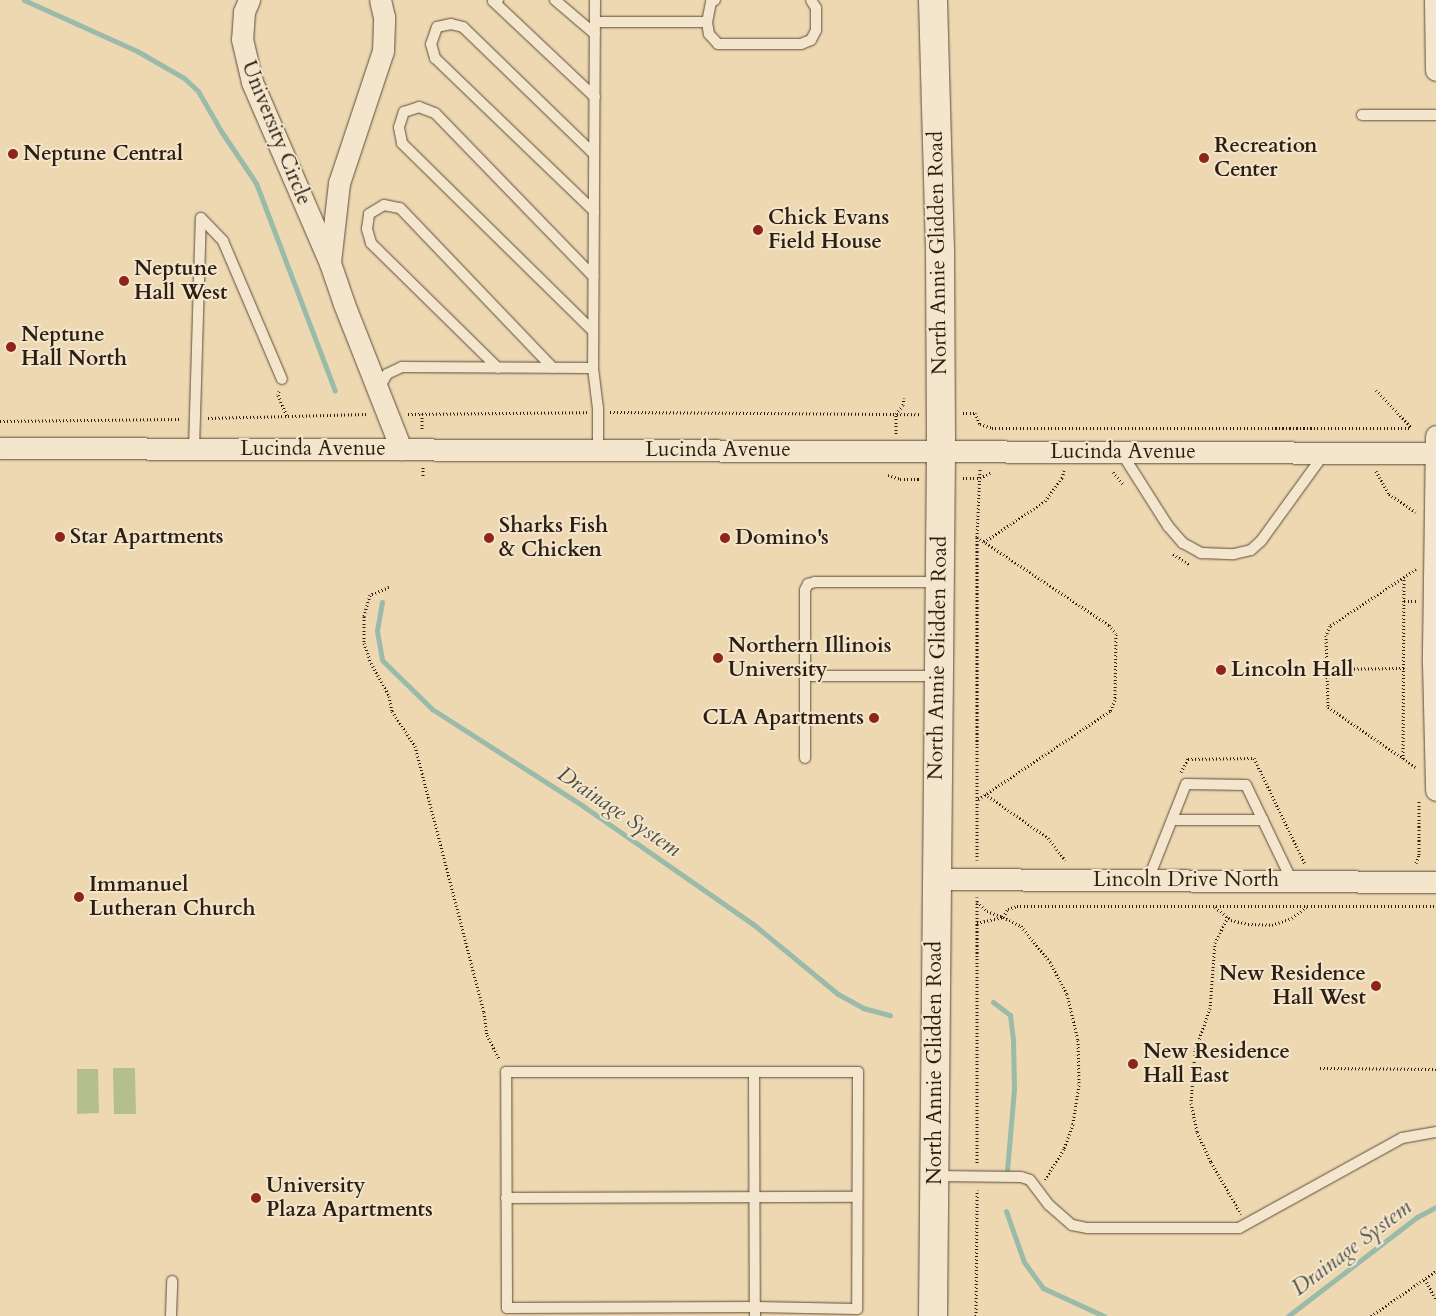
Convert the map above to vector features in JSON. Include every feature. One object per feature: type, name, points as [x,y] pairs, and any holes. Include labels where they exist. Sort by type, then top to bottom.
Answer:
[{"type":"main road","name":"North Annie Glidden Road","points":[[933,0],[940,251],[941,452],[933,1316]]},
{"type":"street","name":"University Circle","points":[[250,0],[244,12],[242,30],[246,64],[272,131],[330,262],[344,304],[400,449]]},
{"type":"street","name":"University Circle","points":[[330,262],[339,183],[384,45],[384,17],[380,0]]},
{"type":"street","points":[[1435,0],[1436,70]]},
{"type":"street","name":"Lucinda Avenue","points":[[0,448],[1120,451],[1324,454],[1435,447]]},
{"type":"street","points":[[1428,794],[1435,663],[1435,447]]},
{"type":"street","name":"Lincoln Drive North","points":[[936,879],[1148,880],[1299,874],[1436,882]]},
{"type":"lane","points":[[498,0],[493,1],[594,97]]},
{"type":"lane","points":[[555,0],[595,34]]},
{"type":"lane","points":[[595,0],[593,368],[598,412],[598,450]]},
{"type":"lane","points":[[714,0],[711,2],[707,22],[709,34],[718,44],[800,44],[811,40],[816,30],[816,8],[811,0]]},
{"type":"lane","points":[[595,22],[707,22]]},
{"type":"lane","points":[[594,154],[462,26],[451,24],[437,27],[430,44],[435,58],[594,211]]},
{"type":"lane","points":[[593,331],[402,143],[399,127],[404,112],[419,107],[435,113],[594,277]]},
{"type":"lane","points":[[1362,115],[1436,115]]},
{"type":"lane","points":[[498,368],[371,243],[367,229],[369,214],[384,205],[400,208],[553,368]]},
{"type":"lane","points":[[194,449],[201,218],[223,241],[282,379]]},
{"type":"lane","points":[[378,389],[387,374],[402,367],[593,368]]},
{"type":"lane","points":[[1120,451],[1168,526],[1182,544],[1201,552],[1234,554],[1251,550],[1261,540],[1324,454]]},
{"type":"lane","points":[[805,758],[805,590],[808,584],[815,582],[939,582]]},
{"type":"lane","points":[[805,676],[938,676]]},
{"type":"lane","points":[[1148,880],[1186,784],[1246,785],[1263,820],[1299,874]]},
{"type":"lane","points":[[1172,820],[1263,820]]},
{"type":"lane","points":[[506,1072],[754,1072],[858,1072],[857,1309],[755,1311],[507,1308],[506,1072]]},
{"type":"lane","points":[[754,1072],[755,1311]]},
{"type":"lane","points":[[934,1176],[1020,1177],[1030,1180],[1039,1189],[1049,1205],[1072,1225],[1239,1228],[1248,1225],[1402,1138],[1436,1132]]},
{"type":"lane","points":[[506,1198],[858,1197]]},
{"type":"lane","points":[[171,1316],[172,1281]]},
{"type":"path","points":[[282,379],[278,395],[287,416]]},
{"type":"path","points":[[975,413],[980,424],[992,428],[1411,428],[1376,390]]},
{"type":"path","points":[[422,414],[598,412],[896,414],[903,405],[904,398]]},
{"type":"path","points":[[0,421],[363,414]]},
{"type":"path","points":[[1367,468],[1384,468]]},
{"type":"path","points":[[1376,468],[1378,478],[1394,499],[1419,514],[1419,506]]},
{"type":"path","points":[[1058,470],[1072,470]]},
{"type":"path","points":[[984,542],[1045,501],[1062,478],[1064,470]]},
{"type":"path","points":[[1107,470],[1115,473],[1127,489]]},
{"type":"path","points":[[976,1316],[978,482],[983,475],[994,472]]},
{"type":"path","points":[[888,475],[900,479]]},
{"type":"path","points":[[977,537],[1109,625],[1116,634],[1115,700],[1110,711],[977,800]]},
{"type":"path","points":[[1167,546],[1179,559],[1191,564]]},
{"type":"path","points":[[1419,575],[1419,567],[1330,626],[1326,635],[1326,703],[1330,710],[1419,770]]},
{"type":"path","points":[[1404,577],[1404,760]]},
{"type":"path","points":[[389,587],[370,595],[364,616],[364,642],[371,663],[388,696],[392,711],[415,746],[484,1012],[487,1036],[506,1072]]},
{"type":"path","points":[[1404,601],[1419,601],[1419,592]]},
{"type":"path","points":[[1326,669],[1404,668]]},
{"type":"path","points":[[1178,778],[1188,759],[1254,758],[1299,874]]},
{"type":"path","points":[[985,794],[1048,838],[1070,868]]},
{"type":"path","points":[[1410,866],[1418,860],[1428,794]]},
{"type":"path","points":[[977,902],[987,911],[1021,926],[1050,962],[1067,994],[1078,1040],[1079,1085],[1073,1124],[1064,1149],[1039,1189]]},
{"type":"path","points":[[977,923],[1003,917],[1008,909],[1017,906],[1436,906]]},
{"type":"path","points":[[1215,906],[1231,920],[1248,924],[1272,925],[1292,918],[1306,906]]},
{"type":"path","points":[[1228,917],[1215,942],[1210,1008],[1195,1051],[1191,1103],[1197,1132],[1211,1162],[1248,1225]]},
{"type":"path","points":[[1320,1068],[1436,1069]]},
{"type":"path","points":[[1371,1316],[1436,1271]]},
{"type":"path","points":[[1425,1279],[1436,1300]]},
{"type":"green space","points":[[113,1068],[135,1068],[136,1114],[114,1114]]},
{"type":"green space","points":[[77,1069],[98,1069],[99,1113],[77,1114]]},
{"type":"waterway","points":[[24,0],[137,51],[184,78],[198,91],[221,131],[256,183],[335,391]]},
{"type":"waterway","name":"Drainage System","points":[[382,602],[377,631],[382,660],[432,709],[583,806],[753,924],[838,994],[863,1008],[890,1015]]},
{"type":"waterway","name":"Drainage System","points":[[993,1002],[1010,1015],[1013,1041],[1014,1089],[1007,1170]]},
{"type":"waterway","name":"Drainage System","points":[[1288,1316],[1417,1217],[1436,1207]]},
{"type":"waterway","name":"Drainage System","points":[[1006,1211],[1024,1262],[1043,1288],[1104,1316]]},
{"type":"place","name":"Neptune Central","points":[[13,154]]},
{"type":"place","name":"Recreation Center","points":[[1204,158]]},
{"type":"place","name":"Chick Evans Field House","points":[[758,230]]},
{"type":"place","name":"Neptune Hall West","points":[[124,281]]},
{"type":"place","name":"Neptune Hall North","points":[[11,347]]},
{"type":"place","name":"Star Apartments","points":[[60,537]]},
{"type":"place","name":"Sharks Fish & Chicken","points":[[489,538]]},
{"type":"place","name":"Domino's","points":[[725,538]]},
{"type":"place","name":"Northern Illinois University","points":[[718,658]]},
{"type":"place","name":"Lincoln Hall","points":[[1221,670]]},
{"type":"place","name":"CLA Apartments","points":[[874,718]]},
{"type":"place","name":"Immanuel Lutheran Church","points":[[79,897]]},
{"type":"place","name":"New Residence Hall West","points":[[1376,986]]},
{"type":"place","name":"New Residence Hall East","points":[[1133,1064]]},
{"type":"place","name":"University Plaza Apartments","points":[[256,1198]]}]
